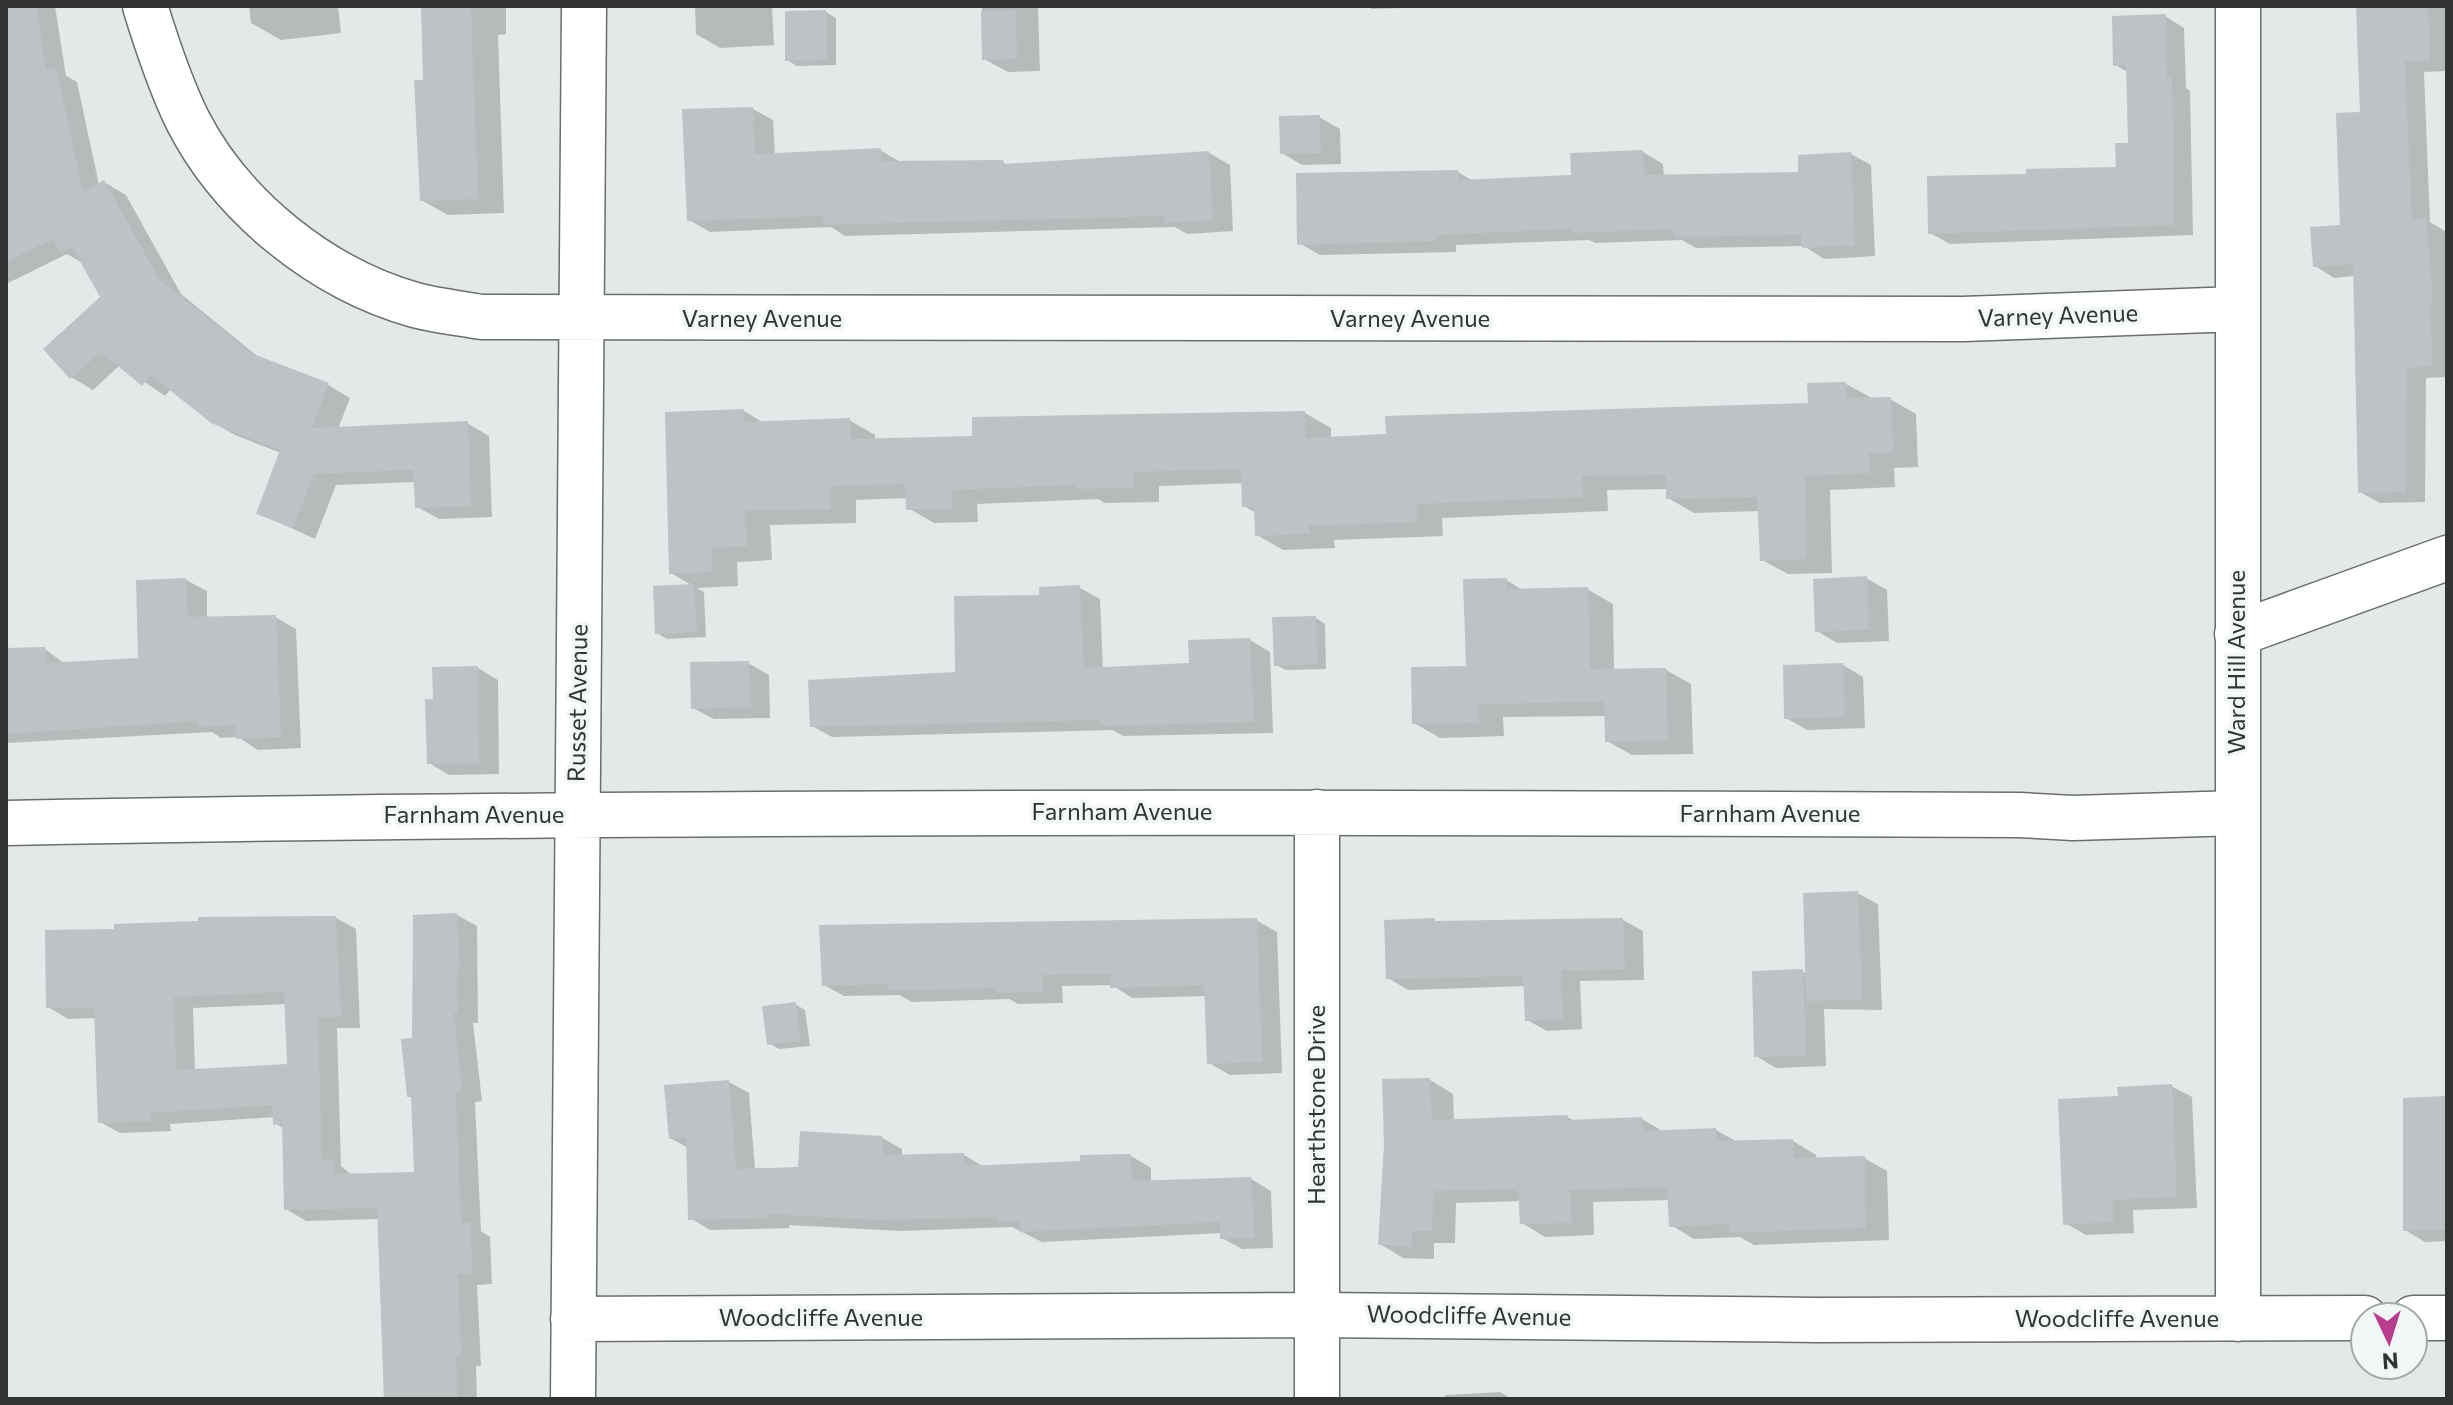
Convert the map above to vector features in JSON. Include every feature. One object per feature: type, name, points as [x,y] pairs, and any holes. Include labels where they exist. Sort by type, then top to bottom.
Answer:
[{"type":"street","name":"Varney Avenue","points":[[145,6],[188,120],[215,164],[266,221],[311,256],[361,284],[415,305],[481,317],[1963,319],[2237,309]]},
{"type":"street","name":"Russet Avenue","points":[[573,1399],[584,6]]},
{"type":"street","name":"Ward Hill Avenue","points":[[2238,6],[2238,1319]]},
{"type":"street","points":[[2237,634],[2447,558]]},
{"type":"street","name":"Farnham Avenue","points":[[6,823],[577,814],[1317,812],[2020,815],[2073,818],[2238,813]]},
{"type":"street","name":"Hearthstone Drive","points":[[1317,812],[1317,1399]]},
{"type":"street","name":"Woodcliffe Avenue","points":[[573,1319],[1317,1315],[2349,1318]]},
{"type":"building","points":[[6,6],[36,6],[46,69],[56,67],[83,192],[104,180],[159,279],[251,353],[329,383],[312,428],[468,421],[471,506],[415,508],[413,470],[314,474],[293,528],[256,514],[280,450],[211,423],[151,375],[142,386],[101,352],[70,379],[43,349],[100,297],[72,247],[60,253],[53,239],[6,262]]},
{"type":"building","points":[[421,6],[471,6],[478,199],[420,201],[414,80],[423,80]]},
{"type":"building","points":[[2356,6],[2428,6],[2430,61],[2405,62],[2412,219],[2426,218],[2433,302],[2430,302],[2433,366],[2407,368],[2406,492],[2358,493],[2353,264],[2313,267],[2310,227],[2340,225],[2336,113],[2360,112]]},
{"type":"building","points":[[826,10],[827,60],[785,61],[785,11]]},
{"type":"building","points":[[1016,10],[1017,59],[982,60],[981,11]]},
{"type":"building","points":[[2166,14],[2167,78],[2172,78],[2174,225],[1928,234],[1927,176],[2026,174],[2026,169],[2116,167],[2115,143],[2128,143],[2126,65],[2113,66],[2112,16]]},
{"type":"building","points":[[753,107],[755,154],[881,148],[881,161],[1003,160],[1004,164],[1209,151],[1213,220],[1165,223],[1164,216],[823,225],[822,216],[687,221],[682,109]]},
{"type":"building","points":[[1320,115],[1321,153],[1280,154],[1279,116]]},
{"type":"building","points":[[1643,150],[1644,175],[1798,172],[1798,155],[1851,152],[1855,245],[1802,248],[1801,235],[1674,237],[1673,229],[1573,233],[1572,229],[1436,235],[1436,241],[1297,245],[1296,173],[1458,170],[1458,180],[1571,175],[1570,153]]},
{"type":"building","points":[[1846,382],[1847,398],[1891,397],[1893,453],[1869,454],[1870,473],[1805,476],[1807,559],[1760,561],[1757,497],[1666,499],[1666,475],[1582,476],[1583,497],[1417,504],[1418,522],[1309,526],[1309,534],[1255,536],[1254,507],[1242,507],[1241,469],[1133,472],[1134,488],[1077,489],[1077,485],[952,490],[952,509],[906,510],[905,484],[830,486],[831,509],[745,511],[747,546],[712,548],[713,572],[669,574],[665,412],[744,409],[745,422],[850,418],[851,439],[972,436],[972,417],[1305,411],[1306,438],[1386,434],[1385,416],[1808,403],[1807,383]]},
{"type":"building","points":[[1867,576],[1869,630],[1815,632],[1813,579]]},
{"type":"building","points":[[186,578],[188,617],[276,615],[281,737],[236,739],[235,725],[199,727],[198,721],[6,734],[6,648],[45,647],[46,663],[138,658],[136,580]]},
{"type":"building","points":[[1507,578],[1507,589],[1588,587],[1590,669],[1666,668],[1668,740],[1605,742],[1604,702],[1478,704],[1479,723],[1412,724],[1411,667],[1466,666],[1463,579]]},
{"type":"building","points":[[694,584],[697,632],[655,634],[653,586]]},
{"type":"building","points":[[1080,585],[1084,668],[1189,663],[1188,640],[1250,638],[1254,722],[1101,726],[1100,720],[810,727],[808,680],[955,672],[954,596],[1039,595],[1039,587]]},
{"type":"building","points":[[1316,616],[1317,664],[1274,666],[1272,617]]},
{"type":"building","points":[[749,661],[751,707],[691,709],[690,662]]},
{"type":"building","points":[[1843,663],[1845,717],[1784,719],[1783,665]]},
{"type":"building","points":[[478,666],[479,763],[427,764],[425,699],[433,699],[432,667]]},
{"type":"building","points":[[1858,891],[1862,1000],[1806,1001],[1803,893]]},
{"type":"building","points":[[457,913],[460,970],[457,970],[458,1013],[454,1013],[462,1091],[456,1092],[461,1223],[471,1223],[472,1274],[458,1274],[461,1356],[456,1356],[458,1399],[384,1399],[377,1208],[284,1210],[282,1124],[273,1125],[272,1105],[151,1113],[151,1121],[98,1123],[94,1008],[46,1008],[45,930],[114,929],[114,924],[198,921],[198,917],[336,916],[341,1017],[318,1018],[322,1160],[334,1159],[334,1174],[414,1172],[411,1097],[407,1097],[401,1039],[412,1038],[413,915]],"holes":[[[284,992],[287,1064],[176,1070],[174,997]]]},
{"type":"building","points":[[1257,918],[1262,1062],[1207,1064],[1204,985],[1110,988],[1110,974],[1042,975],[1043,992],[995,993],[995,988],[889,991],[888,984],[822,986],[819,925]]},
{"type":"building","points":[[1435,918],[1435,921],[1623,918],[1625,969],[1561,971],[1563,1019],[1525,1021],[1523,976],[1386,979],[1384,920]]},
{"type":"building","points":[[1803,969],[1806,1056],[1754,1057],[1752,971]]},
{"type":"building","points":[[796,1002],[800,1041],[767,1045],[762,1006]]},
{"type":"building","points":[[1430,1078],[1432,1120],[1568,1115],[1568,1120],[1642,1117],[1643,1131],[1716,1128],[1717,1141],[1793,1139],[1794,1158],[1865,1156],[1866,1228],[1729,1233],[1729,1224],[1669,1227],[1667,1187],[1570,1190],[1572,1223],[1520,1224],[1518,1189],[1434,1191],[1432,1231],[1412,1231],[1412,1247],[1378,1245],[1384,1145],[1382,1079]]},
{"type":"building","points":[[729,1080],[736,1169],[798,1167],[800,1131],[882,1136],[883,1155],[964,1153],[965,1166],[1080,1161],[1080,1155],[1131,1154],[1132,1181],[1251,1177],[1254,1238],[1220,1239],[1220,1222],[1020,1232],[1019,1221],[998,1221],[998,1217],[878,1220],[769,1214],[769,1218],[688,1220],[686,1137],[669,1139],[664,1085]]},
{"type":"building","points":[[2172,1084],[2177,1197],[2113,1200],[2114,1222],[2063,1225],[2058,1099],[2118,1096],[2117,1087]]},
{"type":"building","points":[[2447,1096],[2447,1230],[2403,1231],[2403,1098]]}]
